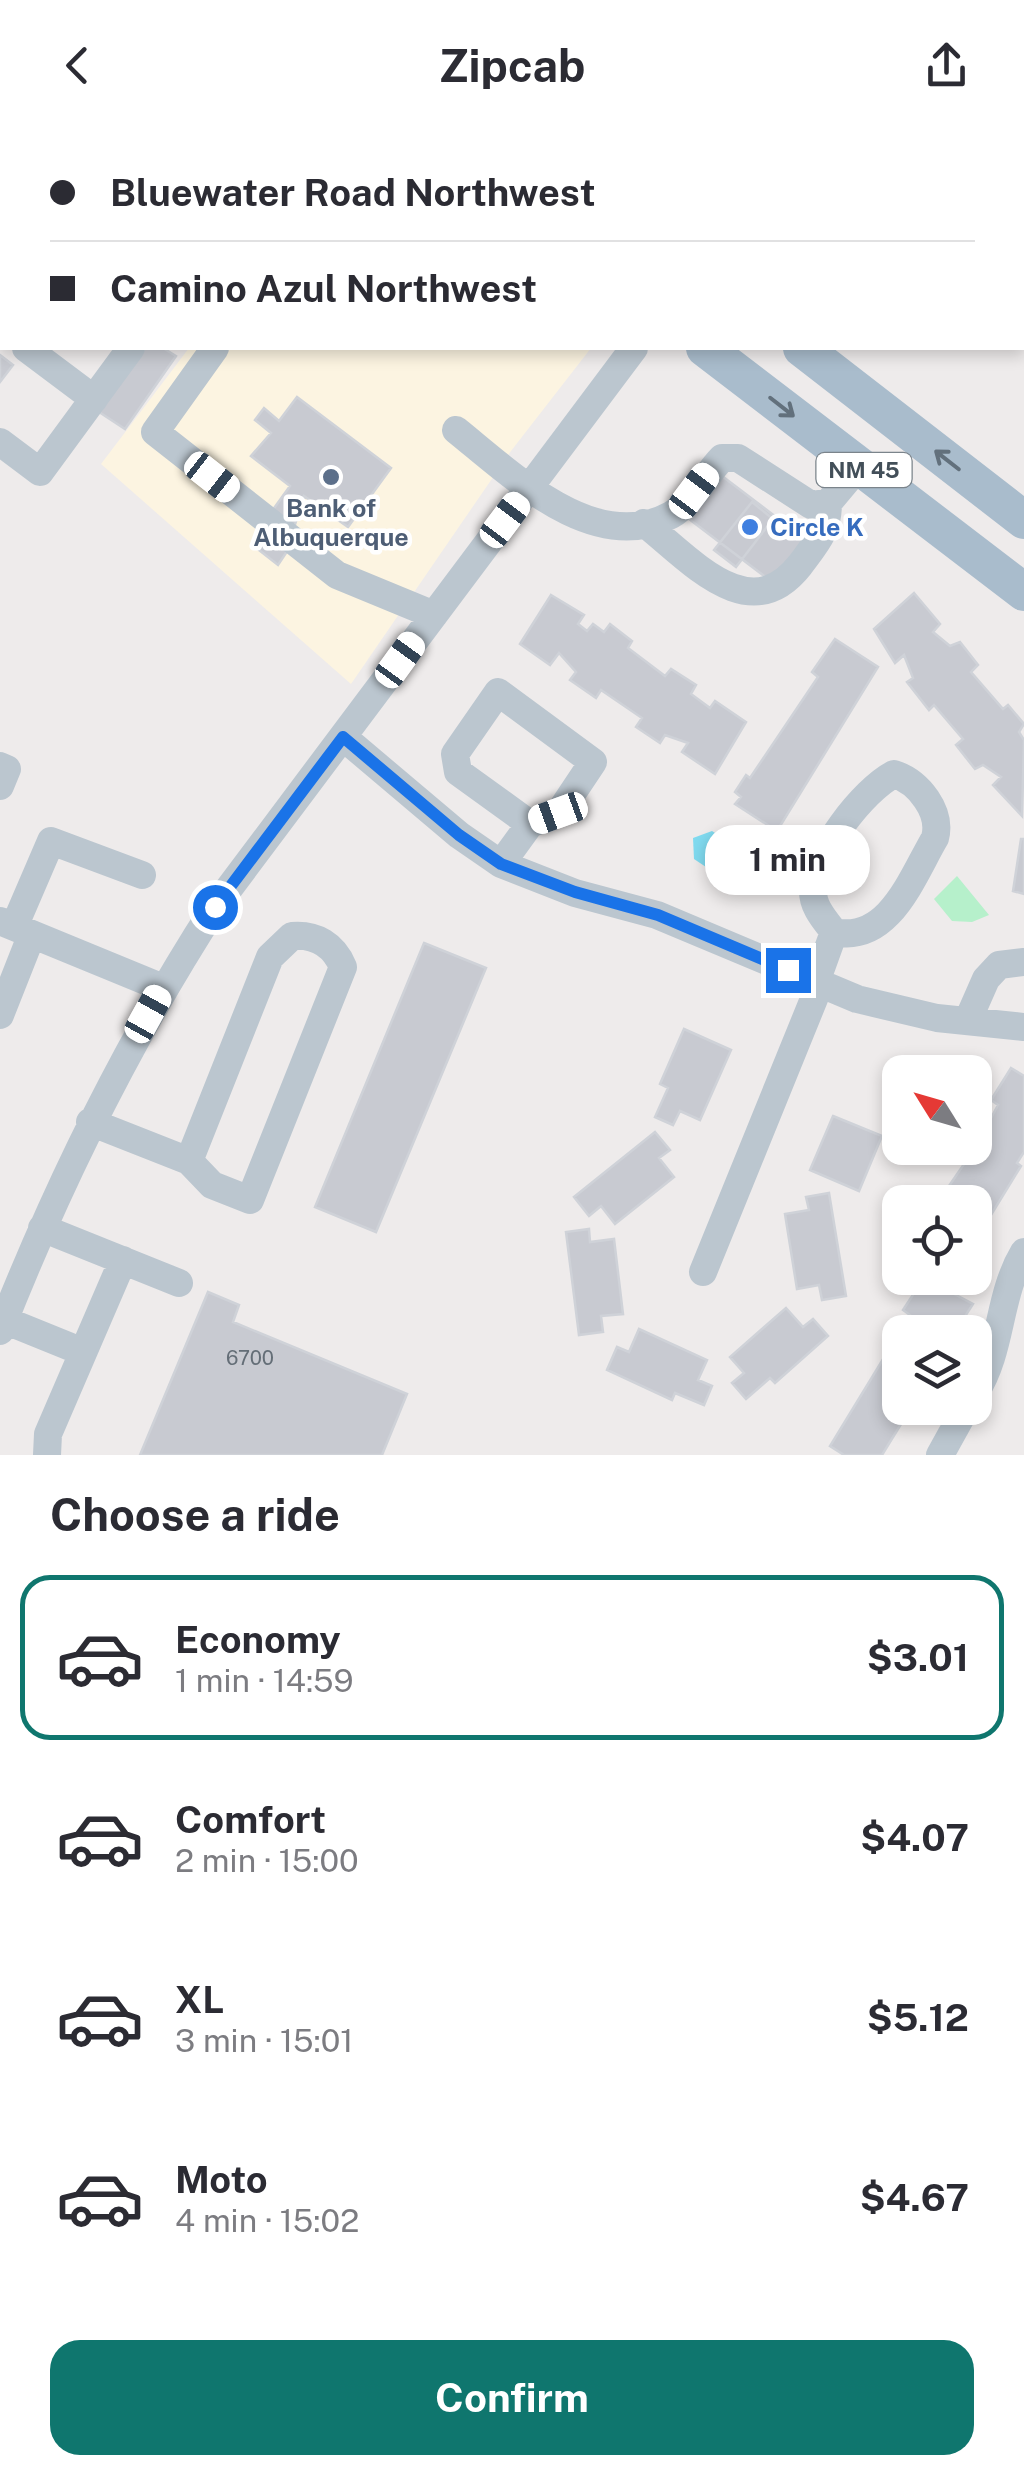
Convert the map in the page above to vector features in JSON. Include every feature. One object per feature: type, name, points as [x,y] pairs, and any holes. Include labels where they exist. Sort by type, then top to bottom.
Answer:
[{"type":"main road","name":"NM 45","points":[[708,350],[1024,592]]},
{"type":"main road","name":"NM 45","points":[[805,350],[1024,520]]},
{"type":"street","points":[[29,350],[94,399]]},
{"type":"street","points":[[0,442],[40,472],[131,350]]},
{"type":"street","points":[[214,350],[155,432],[337,575],[434,616]]},
{"type":"street","points":[[83,1352],[2,1325],[90,1122],[163,988],[215,907],[632,350]]},
{"type":"street","points":[[456,430],[529,488],[603,527],[644,524],[673,514],[722,458],[738,458],[811,505],[828,503]]},
{"type":"street","points":[[644,524],[733,589],[756,594],[788,580],[828,529],[828,503],[859,466]]},
{"type":"street","points":[[501,864],[530,824],[558,813],[593,762],[498,692],[455,754],[458,772],[530,824]]},
{"type":"street","points":[[343,737],[459,835],[501,864],[575,892],[658,915],[884,1008],[1024,1027]]},
{"type":"street","points":[[0,766],[7,769],[0,786]]},
{"type":"street","points":[[894,774],[906,778],[935,811],[935,838],[889,916],[863,933],[834,932],[815,906],[812,888],[832,842],[878,782],[894,774]]},
{"type":"street","points":[[0,1015],[15,927],[52,841],[142,875]]},
{"type":"street","points":[[15,927],[163,988]]},
{"type":"street","points":[[704,1272],[818,983],[834,932]]},
{"type":"street","points":[[90,1122],[189,1161],[212,1184],[250,1200],[343,967],[337,952],[324,942],[292,936],[270,957],[189,1161]]},
{"type":"street","points":[[968,1020],[986,979],[999,964],[1024,962]]},
{"type":"street","points":[[42,1228],[178,1282]]},
{"type":"street","points":[[992,1356],[1024,1252]]},
{"type":"street","points":[[47,1455],[48,1434],[123,1260]]},
{"type":"street","points":[[940,1455],[957,1425]]},
{"type":"shaded area","points":[[187,350],[589,350],[511,451],[351,684],[101,464]]},
{"type":"green space","points":[[957,876],[989,915],[972,922],[952,921],[934,899]]},
{"type":"water","points":[[712,831],[739,849],[741,866],[721,877],[694,859],[693,838]]},
{"type":"building","points":[[144,350],[166,350],[176,356],[125,429],[99,412]]},
{"type":"building","points":[[0,355],[13,365],[0,382]]},
{"type":"building","name":"Bank of Albuquerque","points":[[297,397],[391,468],[348,527],[304,496],[286,553],[278,565],[259,550],[272,511],[290,486],[251,456],[271,433],[255,420],[264,408],[279,421]]},
{"type":"building","points":[[722,476],[805,539],[772,582],[689,519]]},
{"type":"building","points":[[752,502],[773,519],[736,567],[714,550]]},
{"type":"building","points":[[914,593],[940,624],[933,632],[950,646],[960,642],[978,665],[971,672],[1003,709],[1008,705],[1024,724],[1019,732],[1024,740],[1022,816],[993,785],[1001,777],[983,765],[975,769],[956,745],[963,739],[934,705],[929,710],[907,682],[913,678],[904,655],[895,663],[874,629]]},
{"type":"building","points":[[551,595],[584,615],[578,624],[587,631],[593,624],[604,632],[610,624],[632,641],[628,648],[665,676],[671,669],[696,685],[691,694],[710,708],[715,701],[746,722],[715,774],[682,752],[688,743],[665,735],[660,743],[636,727],[642,718],[601,690],[596,698],[570,680],[576,672],[559,653],[550,665],[520,644]]},
{"type":"building","points":[[835,639],[878,667],[777,831],[735,804],[741,797],[735,792],[746,775],[750,778],[818,677],[812,672]]},
{"type":"building","points":[[1024,839],[1024,894],[1013,891]]},
{"type":"building","points":[[424,943],[486,968],[376,1232],[315,1207]]},
{"type":"building","points":[[684,1029],[731,1050],[700,1120],[680,1111],[673,1125],[655,1117],[668,1088],[660,1084]]},
{"type":"building","points":[[1011,1068],[1024,1076],[1024,1152],[1017,1163],[1021,1166],[992,1213],[992,1185],[950,1185],[963,1165],[992,1165],[992,1116],[998,1105],[992,1098]]},
{"type":"building","points":[[833,1116],[882,1136],[859,1191],[810,1170]]},
{"type":"building","points":[[655,1132],[670,1150],[659,1158],[674,1177],[615,1224],[601,1206],[589,1216],[574,1197]]},
{"type":"building","points":[[829,1193],[846,1296],[822,1300],[819,1285],[797,1289],[785,1214],[809,1210],[806,1197]]},
{"type":"building","points":[[589,1229],[590,1242],[614,1239],[623,1314],[601,1316],[603,1332],[579,1335],[566,1232]]},
{"type":"building","points":[[208,1292],[239,1305],[233,1322],[407,1394],[382,1455],[140,1455]]},
{"type":"building","points":[[913,1295],[956,1295],[973,1304],[966,1315],[910,1315],[903,1310]]},
{"type":"building","points":[[786,1308],[803,1327],[813,1319],[828,1336],[775,1383],[770,1378],[746,1399],[732,1383],[744,1373],[730,1357]]},
{"type":"building","points":[[639,1329],[707,1360],[698,1380],[712,1386],[704,1405],[675,1393],[672,1400],[607,1370],[617,1347],[629,1352]]},
{"type":"building","points":[[882,1361],[882,1425],[901,1425],[882,1455],[844,1455],[830,1446]]},
{"type":"place","name":"Bank of Albuquerque","points":[[331,477]]},
{"type":"place","name":"Circle K","points":[[750,527]]},
{"type":"route","points":[[215,907],[343,737],[459,835],[501,864],[575,892],[658,915],[788,970]]}]
